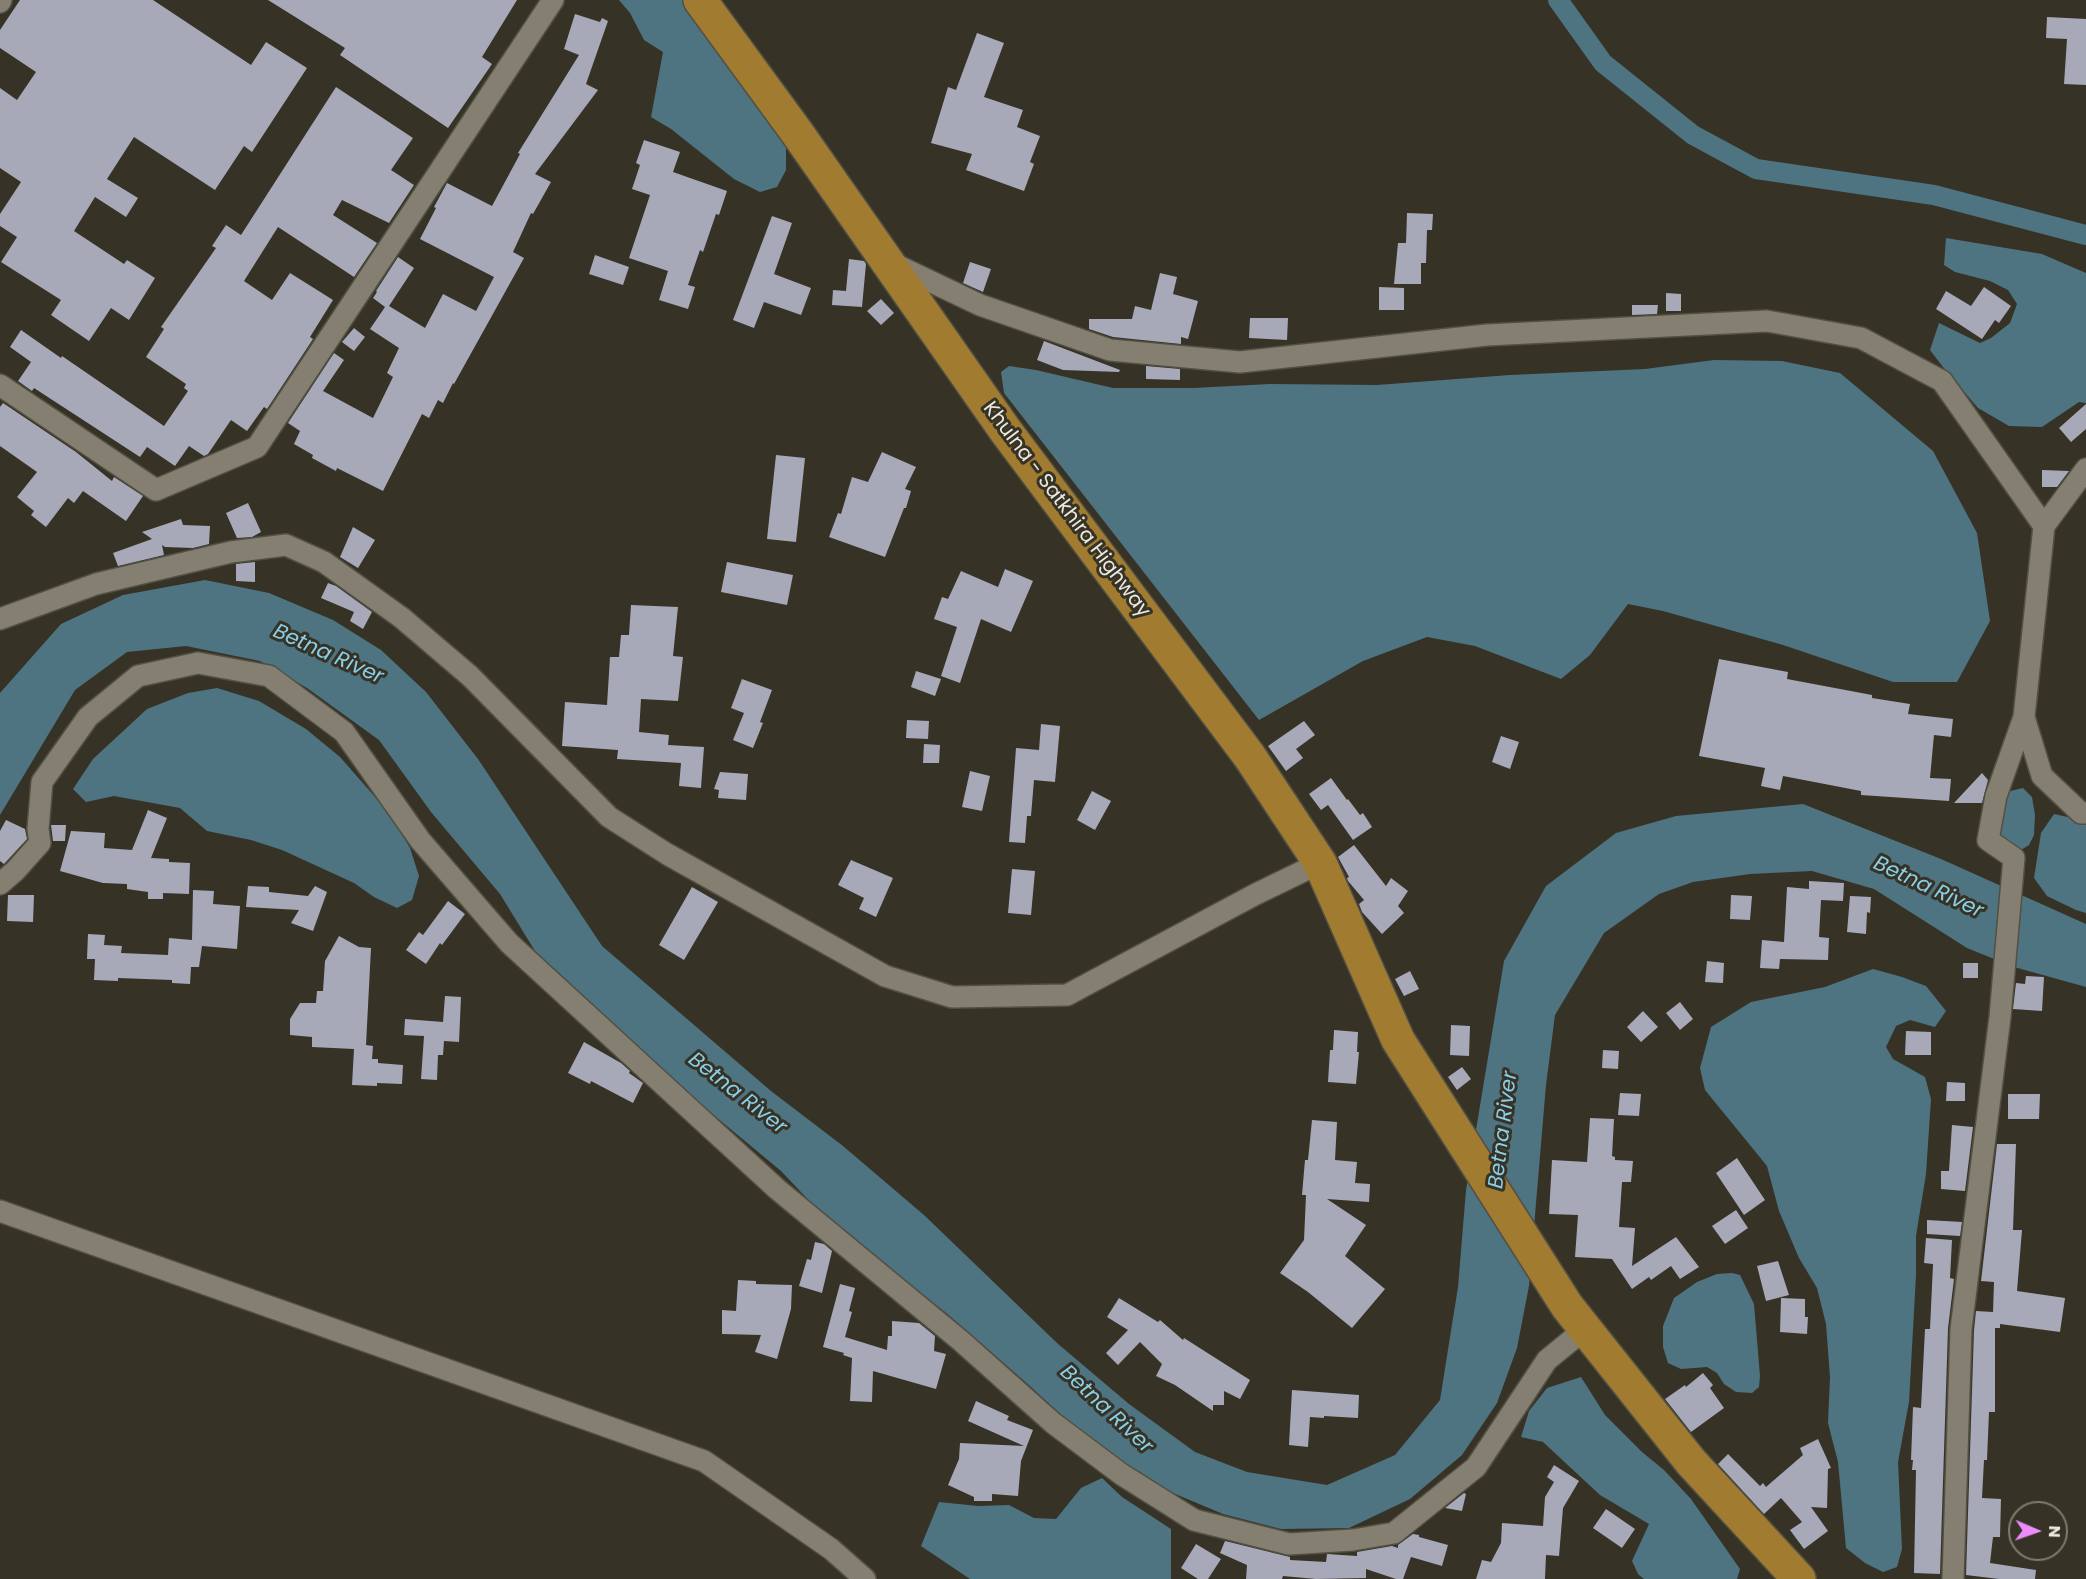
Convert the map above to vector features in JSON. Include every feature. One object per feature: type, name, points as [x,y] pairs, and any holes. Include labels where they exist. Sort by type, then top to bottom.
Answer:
[{"type":"highway","name":"Khulna - Satkhira Highway","points":[[700,0],[1005,430],[1250,757],[1320,863],[1398,1040],[1576,1318],[1691,1462],[1798,1579]]},
{"type":"street","points":[[0,385],[156,489],[257,447],[553,0]]},
{"type":"street","points":[[887,261],[980,305],[1110,350],[1240,362],[1487,335],[1767,321],[1861,338],[1942,381],[2044,526]]},
{"type":"street","points":[[1953,1579],[1961,1329],[2000,1017],[2014,858],[1988,840],[1996,796],[2024,717],[2044,526],[2086,469]]},
{"type":"street","points":[[0,620],[96,584],[231,552],[286,545],[324,562],[402,618],[470,676],[609,817],[667,855],[885,976],[952,997],[1067,995],[1256,894],[1320,863]]},
{"type":"street","points":[[0,884],[40,843],[38,829],[42,782],[88,717],[138,676],[198,663],[269,676],[344,732],[420,840],[509,943],[777,1189],[961,1341],[1053,1423],[1121,1474],[1194,1520],[1289,1544],[1353,1540],[1394,1533],[1476,1467],[1576,1318]]},
{"type":"street","points":[[2024,717],[2042,776],[2081,813],[2086,813]]},
{"type":"street","points":[[0,1210],[704,1461],[831,1549],[865,1579]]},
{"type":"water","points":[[619,0],[683,0],[786,144],[786,170],[777,187],[760,192],[734,179],[671,129],[651,117],[663,52],[644,40],[630,13]]},
{"type":"water","points":[[1946,238],[2042,254],[2086,273],[2086,403],[2079,402],[2042,427],[2009,426],[1978,408],[1943,367],[1930,350],[1939,323],[1980,343],[1991,338],[2010,323],[2017,304],[2008,290],[1990,281],[1955,272],[1944,265]]},
{"type":"water","points":[[1714,360],[1782,361],[1840,373],[1933,451],[1977,533],[1990,621],[1957,682],[1893,682],[1783,645],[1663,611],[1628,604],[1590,655],[1561,679],[1475,646],[1427,637],[1363,661],[1259,720],[1004,393],[1001,372],[1009,366],[1113,388],[1193,388],[1270,384],[1377,385],[1510,375],[1645,369]]},
{"type":"water","name":"Betna River","points":[[205,580],[269,593],[333,620],[381,650],[426,692],[478,759],[602,946],[771,1091],[843,1146],[924,1215],[1057,1343],[1129,1404],[1195,1452],[1247,1472],[1327,1485],[1395,1455],[1440,1400],[1458,1287],[1466,1190],[1504,961],[1546,886],[1616,833],[1676,816],[1803,804],[1941,859],[2086,924],[2086,987],[2014,967],[1967,948],[1874,889],[1812,871],[1750,874],[1693,882],[1659,894],[1604,933],[1555,1015],[1546,1085],[1529,1286],[1517,1348],[1497,1403],[1462,1455],[1410,1499],[1349,1528],[1281,1529],[1223,1514],[1142,1480],[1091,1443],[945,1312],[871,1256],[818,1210],[781,1171],[704,1107],[535,951],[500,894],[431,812],[379,740],[307,688],[260,661],[186,646],[127,652],[75,690],[0,815],[0,693],[61,624],[123,595]]},
{"type":"water","points":[[217,688],[259,701],[306,729],[340,757],[390,814],[410,848],[419,876],[412,900],[397,908],[374,897],[354,883],[282,850],[251,840],[207,831],[180,808],[114,796],[86,802],[73,789],[93,759],[147,709],[188,693]]},
{"type":"water","points":[[2023,788],[2032,797],[2035,815],[2034,835],[2029,845],[2021,850],[2008,848],[2001,842],[1995,822],[2006,792]]},
{"type":"water","points":[[2054,814],[2086,821],[2086,913],[2047,896],[2034,878],[2041,833]]},
{"type":"water","points":[[1873,969],[1926,986],[1946,1011],[1935,1027],[1910,1020],[1896,1026],[1886,1047],[1893,1059],[1925,1077],[1931,1099],[1926,1174],[1916,1236],[1909,1402],[1898,1462],[1902,1549],[1897,1567],[1883,1572],[1865,1563],[1846,1548],[1838,1462],[1828,1423],[1830,1377],[1826,1324],[1817,1288],[1799,1258],[1779,1211],[1767,1166],[1705,1090],[1700,1068],[1711,1027],[1751,1002],[1825,987]]},
{"type":"water","points":[[1717,1274],[1740,1275],[1754,1304],[1760,1376],[1759,1387],[1752,1393],[1736,1392],[1724,1384],[1717,1373],[1707,1367],[1681,1369],[1668,1363],[1663,1347],[1663,1326],[1674,1298],[1697,1282]]},
{"type":"water","points":[[1581,1377],[1605,1415],[1642,1452],[1664,1470],[1691,1499],[1740,1569],[1737,1579],[1644,1579],[1638,1574],[1632,1561],[1649,1524],[1600,1495],[1543,1442],[1521,1437],[1529,1411],[1547,1388]]},
{"type":"water","points":[[1102,1478],[1122,1497],[1171,1529],[1171,1579],[970,1579],[921,1546],[939,1502],[978,1506],[1009,1505],[1034,1518],[1056,1519],[1081,1488]]},
{"type":"building","points":[[20,0],[153,0],[251,65],[266,42],[307,68],[252,152],[244,146],[215,190],[134,137],[107,179],[138,198],[126,217],[95,197],[74,231],[124,264],[127,260],[155,278],[129,320],[111,308],[89,341],[51,315],[61,300],[1,262],[17,237],[0,226],[0,214],[21,182],[0,168],[0,88],[17,100],[36,72],[0,48],[0,30]]},
{"type":"building","points":[[268,0],[517,0],[482,57],[492,64],[448,128],[340,55],[345,48]]},
{"type":"building","points":[[575,14],[600,22],[602,18],[608,21],[586,84],[598,90],[535,174],[551,182],[533,214],[531,213],[513,252],[524,258],[443,403],[438,400],[429,418],[422,414],[383,491],[312,458],[313,455],[294,444],[300,431],[288,423],[334,353],[344,360],[323,391],[373,418],[393,377],[387,373],[399,348],[370,329],[385,307],[373,298],[398,257],[414,268],[389,306],[425,328],[443,294],[476,311],[494,277],[420,239],[447,183],[492,206],[520,154],[518,153],[579,55],[564,49]]},
{"type":"building","points":[[2047,17],[2086,19],[2086,85],[2064,84],[2067,39],[2046,38]]},
{"type":"building","points":[[977,33],[1004,43],[984,97],[1023,110],[1017,127],[1040,136],[1030,162],[1034,164],[1024,191],[966,170],[972,154],[931,143],[948,87],[956,90]]},
{"type":"building","points":[[336,87],[413,138],[391,170],[414,185],[389,223],[342,200],[333,215],[377,243],[354,277],[278,227],[244,281],[272,300],[290,273],[333,300],[310,337],[313,339],[267,409],[264,407],[247,431],[231,420],[208,454],[204,456],[189,446],[175,466],[147,447],[140,457],[34,388],[32,391],[18,381],[31,362],[10,347],[21,330],[164,426],[188,391],[184,388],[186,384],[146,357],[164,329],[161,327],[216,248],[212,246],[226,225],[241,235]]},
{"type":"building","points":[[644,140],[680,152],[673,172],[727,191],[719,215],[716,214],[703,252],[700,250],[688,285],[695,287],[688,309],[659,300],[668,271],[629,258],[650,195],[632,189],[640,165],[636,163]]},
{"type":"building","points":[[1407,213],[1433,214],[1432,230],[1427,230],[1426,263],[1421,263],[1421,284],[1394,284],[1398,243],[1406,243]]},
{"type":"building","points":[[772,216],[792,223],[774,274],[811,288],[801,315],[764,302],[754,328],[733,320]]},
{"type":"building","points":[[595,255],[629,267],[623,285],[589,274]]},
{"type":"building","points":[[849,259],[864,261],[866,264],[862,307],[832,305],[833,290],[846,291]]},
{"type":"building","points":[[970,262],[991,269],[983,292],[963,283]]},
{"type":"building","points":[[1160,273],[1177,277],[1173,294],[1198,301],[1188,339],[1181,337],[1181,344],[1113,337],[1089,329],[1089,319],[1132,319],[1135,306],[1151,310]]},
{"type":"building","points":[[1379,287],[1404,288],[1404,310],[1379,310]]},
{"type":"building","points":[[1984,287],[2011,306],[1999,323],[1995,320],[1982,339],[1936,309],[1946,291],[1971,306]]},
{"type":"building","points":[[1666,293],[1681,294],[1681,311],[1666,311]]},
{"type":"building","points":[[881,299],[894,313],[881,325],[867,311]]},
{"type":"building","points":[[1632,305],[1658,305],[1657,314],[1632,315]]},
{"type":"building","points":[[1250,318],[1288,318],[1287,340],[1249,338]]},
{"type":"building","points":[[354,328],[365,337],[354,351],[342,342]]},
{"type":"building","points":[[1044,341],[1120,370],[1119,372],[1063,370],[1037,360]]},
{"type":"building","points":[[1146,366],[1180,369],[1180,380],[1146,379]]},
{"type":"building","points":[[3,403],[76,452],[112,481],[114,477],[143,496],[126,521],[83,491],[74,503],[68,498],[46,527],[31,515],[34,511],[17,497],[37,472],[0,446],[0,407]]},
{"type":"building","points":[[2086,404],[2086,429],[2071,442],[2059,428]]},
{"type":"building","points":[[882,452],[916,467],[905,489],[911,491],[906,508],[904,508],[885,557],[829,537],[838,513],[841,514],[852,477],[868,482]]},
{"type":"building","points":[[776,455],[805,458],[796,542],[767,539]]},
{"type":"building","points":[[2042,470],[2069,471],[2057,487],[2042,487]]},
{"type":"building","points":[[248,503],[261,532],[252,537],[237,538],[226,513]]},
{"type":"building","points":[[181,519],[183,525],[210,526],[209,544],[193,548],[162,545],[164,555],[118,566],[113,553],[152,539],[142,532]]},
{"type":"building","points":[[353,527],[375,540],[358,568],[340,557]]},
{"type":"building","points":[[255,562],[255,582],[236,581],[236,564]]},
{"type":"building","points":[[727,562],[793,575],[787,605],[721,592]]},
{"type":"building","points":[[1005,569],[1033,581],[1011,632],[981,619],[960,683],[941,676],[957,627],[934,619],[942,597],[948,599],[961,571],[998,587]]},
{"type":"building","points":[[328,583],[336,586],[372,612],[363,629],[350,621],[354,612],[321,598]]},
{"type":"building","points":[[631,605],[678,607],[673,656],[683,657],[678,701],[641,699],[639,732],[669,735],[668,745],[704,747],[701,788],[679,786],[681,763],[617,759],[618,750],[562,746],[565,702],[607,705],[610,657],[619,657],[621,635],[629,635]]},
{"type":"building","points":[[1719,659],[1788,672],[1787,679],[1910,704],[1908,714],[1953,719],[1951,737],[1934,735],[1930,778],[1951,779],[1949,801],[1861,795],[1861,791],[1783,776],[1780,790],[1761,786],[1765,768],[1699,756]]},
{"type":"building","points":[[916,671],[941,679],[935,696],[911,687]]},
{"type":"building","points":[[742,679],[772,690],[753,748],[733,740],[744,713],[731,708]]},
{"type":"building","points":[[907,720],[929,721],[928,739],[906,738]]},
{"type":"building","points":[[1304,721],[1315,735],[1296,749],[1303,758],[1286,771],[1268,746]]},
{"type":"building","points":[[1041,724],[1060,726],[1055,782],[1034,780],[1031,816],[1027,816],[1025,843],[1009,842],[1016,748],[1039,750]]},
{"type":"building","points":[[1501,736],[1519,742],[1510,769],[1492,762]]},
{"type":"building","points":[[924,744],[940,745],[939,763],[923,763]]},
{"type":"building","points":[[970,771],[990,776],[982,811],[962,807]]},
{"type":"building","points":[[720,772],[748,774],[746,800],[718,798],[719,790],[714,789]]},
{"type":"building","points":[[1982,773],[1988,780],[1982,803],[1954,803]]},
{"type":"building","points":[[1331,778],[1360,815],[1363,813],[1372,827],[1353,840],[1328,805],[1321,810],[1309,794]]},
{"type":"building","points":[[1092,791],[1111,801],[1095,830],[1077,820]]},
{"type":"building","points":[[148,810],[167,818],[151,858],[190,863],[189,894],[163,893],[163,899],[148,899],[148,892],[127,889],[127,884],[103,883],[60,871],[71,831],[105,833],[104,848],[132,850]]},
{"type":"building","points":[[6,820],[25,829],[27,839],[4,864],[0,861],[0,831]]},
{"type":"building","points":[[51,825],[66,825],[65,841],[53,841]]},
{"type":"building","points":[[1354,845],[1386,886],[1391,878],[1408,891],[1398,906],[1404,913],[1382,934],[1362,912],[1359,904],[1364,900],[1348,881],[1349,877],[1338,857]]},
{"type":"building","points":[[851,860],[893,878],[876,917],[859,909],[864,898],[838,885]]},
{"type":"building","points":[[1012,869],[1035,871],[1031,915],[1008,913]]},
{"type":"building","points":[[1809,881],[1844,883],[1843,901],[1821,900],[1819,937],[1829,938],[1828,960],[1780,959],[1779,969],[1760,968],[1762,940],[1784,942],[1787,887],[1809,889]]},
{"type":"building","points":[[248,886],[269,887],[269,892],[308,896],[315,886],[327,892],[313,931],[291,923],[299,910],[246,907]]},
{"type":"building","points":[[692,887],[718,902],[684,960],[659,945]]},
{"type":"building","points":[[193,890],[214,891],[213,904],[240,906],[237,949],[202,946],[199,967],[191,967],[190,984],[172,983],[172,980],[118,978],[118,981],[94,980],[95,959],[87,959],[88,934],[105,935],[104,945],[122,946],[121,953],[168,955],[169,938],[192,940]]},
{"type":"building","points":[[8,895],[34,895],[33,922],[7,921]]},
{"type":"building","points":[[1731,895],[1752,896],[1750,920],[1730,919]]},
{"type":"building","points":[[1850,896],[1871,897],[1870,913],[1867,912],[1866,934],[1847,932]]},
{"type":"building","points":[[448,901],[465,914],[442,945],[440,943],[426,964],[406,950],[419,932],[423,935]]},
{"type":"building","points":[[339,936],[359,947],[371,948],[366,1045],[373,1046],[372,1059],[378,1059],[378,1063],[403,1065],[402,1084],[352,1085],[354,1049],[312,1047],[312,1037],[290,1035],[290,1019],[300,1003],[316,1003],[317,991],[323,991],[325,961]]},
{"type":"building","points":[[1707,961],[1724,963],[1723,983],[1705,982]]},
{"type":"building","points":[[1963,963],[1978,963],[1978,978],[1963,978]]},
{"type":"building","points":[[1410,971],[1419,989],[1404,996],[1395,979]]},
{"type":"building","points":[[2026,976],[2044,977],[2042,1011],[2013,1009],[2016,983],[2025,984]]},
{"type":"building","points":[[445,996],[461,997],[459,1042],[444,1041],[443,1055],[438,1055],[437,1080],[421,1079],[424,1036],[404,1035],[405,1019],[443,1022]]},
{"type":"building","points":[[1680,1002],[1693,1019],[1680,1030],[1666,1013]]},
{"type":"building","points":[[1643,1011],[1658,1027],[1641,1042],[1627,1027]]},
{"type":"building","points":[[1451,1025],[1470,1026],[1469,1056],[1450,1055]]},
{"type":"building","points":[[1334,1030],[1358,1032],[1356,1084],[1328,1082]]},
{"type":"building","points":[[1906,1031],[1931,1032],[1931,1055],[1905,1055]]},
{"type":"building","points":[[584,1042],[621,1063],[630,1071],[629,1073],[643,1083],[633,1103],[591,1081],[590,1084],[568,1073]]},
{"type":"building","points":[[1603,1050],[1619,1051],[1618,1069],[1602,1068]]},
{"type":"building","points":[[1462,1067],[1471,1079],[1457,1090],[1448,1077]]},
{"type":"building","points":[[1947,1082],[1965,1083],[1965,1101],[1946,1101]]},
{"type":"building","points":[[1620,1093],[1641,1094],[1639,1116],[1618,1115]]},
{"type":"building","points":[[2008,1094],[2040,1094],[2039,1119],[2008,1119]]},
{"type":"building","points":[[1590,1118],[1614,1119],[1612,1156],[1615,1160],[1633,1161],[1631,1182],[1622,1182],[1619,1227],[1635,1228],[1632,1266],[1676,1237],[1699,1267],[1680,1279],[1671,1266],[1651,1280],[1649,1277],[1632,1289],[1612,1259],[1575,1257],[1578,1215],[1549,1214],[1552,1160],[1587,1162]]},
{"type":"building","points":[[1312,1120],[1337,1122],[1335,1160],[1357,1162],[1355,1183],[1370,1184],[1369,1202],[1327,1199],[1366,1225],[1345,1256],[1385,1289],[1352,1328],[1308,1292],[1280,1273],[1304,1240],[1306,1195],[1302,1195]]},
{"type":"building","points":[[1952,1125],[1973,1127],[1965,1191],[1941,1189],[1941,1171],[1949,1171]]},
{"type":"building","points":[[1997,1144],[2016,1144],[2013,1230],[2022,1230],[2017,1291],[2065,1298],[2060,1332],[2000,1324],[2000,1328],[1995,1328],[1995,1412],[1989,1412],[1987,1460],[1984,1460],[1982,1498],[2001,1499],[2000,1537],[1993,1537],[1990,1563],[2036,1570],[2035,1579],[1999,1579],[1966,1575],[1974,1330],[1976,1311],[1993,1312],[1994,1282],[1981,1281]]},
{"type":"building","points":[[1737,1158],[1765,1200],[1744,1215],[1716,1173]]},
{"type":"building","points":[[1736,1210],[1748,1228],[1725,1244],[1712,1226]]},
{"type":"building","points":[[1927,1220],[1962,1222],[1960,1236],[1927,1234]]},
{"type":"building","points":[[1926,1238],[1952,1240],[1950,1278],[1954,1279],[1948,1328],[1940,1574],[1914,1573],[1916,1470],[1912,1470],[1913,1460],[1911,1460],[1913,1407],[1921,1408],[1925,1329],[1930,1329],[1933,1264],[1924,1263]]},
{"type":"building","points":[[815,1242],[824,1244],[832,1251],[822,1293],[799,1286],[807,1259],[811,1260]]},
{"type":"building","points":[[1778,1261],[1789,1295],[1766,1301],[1757,1266]]},
{"type":"building","points":[[738,1280],[756,1281],[756,1284],[792,1285],[791,1309],[777,1359],[755,1352],[761,1335],[722,1334],[722,1310],[736,1311]]},
{"type":"building","points":[[840,1284],[855,1288],[849,1311],[852,1312],[845,1337],[887,1350],[888,1336],[892,1336],[892,1321],[919,1323],[935,1336],[934,1351],[946,1354],[936,1389],[873,1371],[872,1402],[850,1401],[852,1358],[843,1355],[844,1353],[823,1347]]},
{"type":"building","points":[[1119,1298],[1158,1322],[1160,1320],[1183,1340],[1184,1338],[1250,1380],[1240,1399],[1224,1391],[1224,1405],[1213,1405],[1213,1411],[1175,1385],[1156,1376],[1162,1364],[1140,1342],[1118,1365],[1106,1353],[1128,1330],[1107,1317]]},
{"type":"building","points":[[1781,1298],[1805,1299],[1805,1317],[1808,1317],[1807,1334],[1780,1332]]},
{"type":"building","points":[[1703,1373],[1713,1385],[1710,1388],[1724,1408],[1691,1432],[1665,1399],[1685,1385],[1686,1387]]},
{"type":"building","points":[[1292,1390],[1359,1395],[1358,1418],[1310,1417],[1308,1447],[1289,1445]]},
{"type":"building","points":[[976,1401],[1009,1416],[1007,1420],[1033,1430],[1021,1461],[1018,1496],[992,1494],[992,1501],[974,1501],[974,1497],[948,1485],[959,1459],[960,1443],[1024,1446],[968,1421]]},
{"type":"building","points":[[1818,1439],[1831,1468],[1828,1469],[1827,1508],[1811,1507],[1828,1531],[1804,1549],[1790,1530],[1802,1522],[1781,1498],[1764,1514],[1718,1464],[1728,1454],[1760,1486],[1763,1483],[1766,1487],[1803,1455],[1800,1448]]},
{"type":"building","points":[[1554,1465],[1579,1481],[1563,1508],[1559,1556],[1546,1555],[1545,1579],[1476,1579],[1482,1560],[1491,1562],[1501,1543],[1502,1523],[1543,1526],[1545,1497],[1554,1482],[1547,1477]]},
{"type":"building","points":[[1464,1493],[1466,1494],[1462,1511],[1445,1508]]},
{"type":"building","points":[[1606,1509],[1635,1529],[1622,1548],[1593,1528]]},
{"type":"building","points":[[1413,1534],[1448,1545],[1442,1566],[1411,1557],[1403,1579],[1396,1579],[1366,1569],[1366,1578],[1316,1579],[1283,1576],[1282,1579],[1246,1579],[1247,1565],[1220,1553],[1225,1541],[1290,1557],[1290,1560],[1326,1562],[1327,1554],[1357,1556],[1357,1552],[1392,1546],[1398,1548],[1398,1545]]},
{"type":"building","points":[[1196,1544],[1221,1559],[1208,1579],[1198,1579],[1181,1568]]},
{"type":"waterway","points":[[1558,0],[1603,63],[1693,135],[1756,169],[1934,195],[2086,235]]}]
